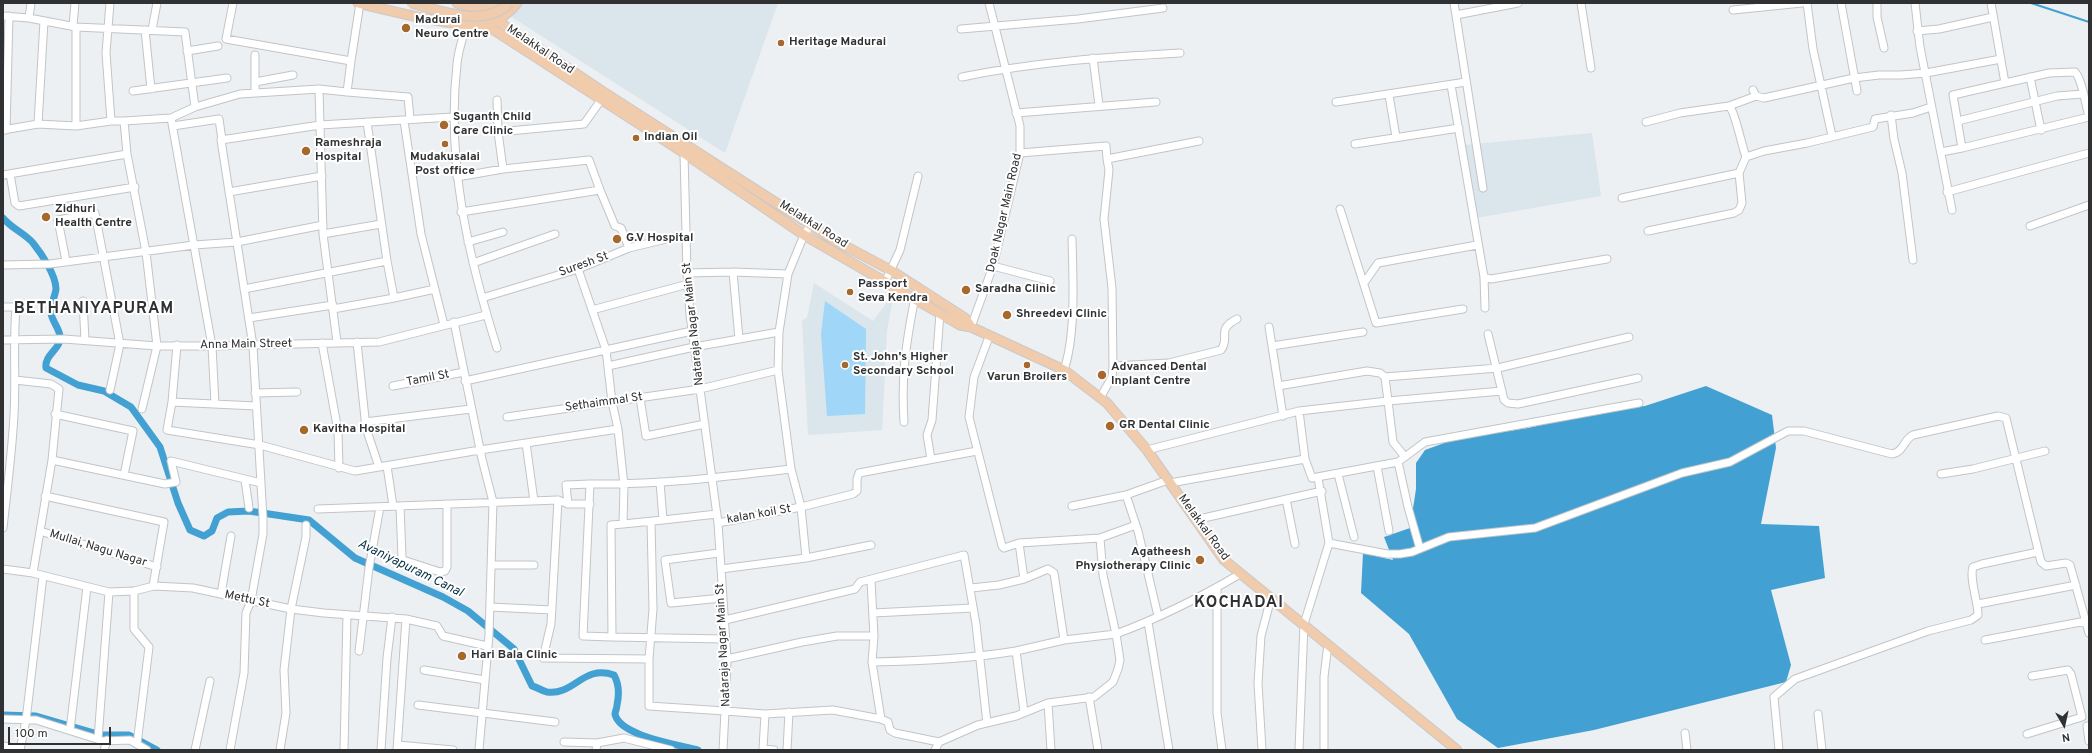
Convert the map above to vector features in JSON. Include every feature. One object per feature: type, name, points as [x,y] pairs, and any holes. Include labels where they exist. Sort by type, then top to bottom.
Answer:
[{"type":"main road","points":[[359,3],[466,25],[486,25],[508,14],[517,3]]},
{"type":"main road","points":[[411,3],[468,17],[485,15],[497,11],[508,3]]},
{"type":"main road","points":[[457,3],[485,9],[499,3]]},
{"type":"main road","points":[[485,9],[486,25]]},
{"type":"main road","name":"Melakkal Road","points":[[485,9],[496,20],[605,93],[811,224],[892,271],[965,318],[971,327]]},
{"type":"main road","name":"Melakkal Road","points":[[486,25],[684,153],[804,235],[915,297],[960,325],[971,327],[989,337],[1064,370],[1100,398],[1115,412],[1147,450],[1224,560],[1457,750]]},
{"type":"street","points":[[29,18],[31,3]]},
{"type":"street","points":[[75,3],[76,126]]},
{"type":"street","points":[[110,3],[106,53],[111,121]]},
{"type":"street","points":[[151,89],[149,30],[157,3]]},
{"type":"street","points":[[233,3],[226,39],[351,61]]},
{"type":"street","points":[[347,92],[359,3]]},
{"type":"street","name":"Doak Nagar Main Road","points":[[971,327],[993,266],[1020,153],[1020,126],[989,3]]},
{"type":"street","points":[[1454,3],[1483,188]]},
{"type":"street","points":[[1456,15],[1518,3]]},
{"type":"street","points":[[1580,3],[1591,68]]},
{"type":"street","points":[[1733,10],[1802,3]]},
{"type":"street","points":[[1807,3],[1813,49],[1832,136]]},
{"type":"street","points":[[1841,3],[1857,91]]},
{"type":"street","points":[[1877,3],[1877,17],[1884,48]]},
{"type":"street","points":[[1915,3],[1918,32],[1931,107],[1941,152],[1947,192],[1952,210]]},
{"type":"street","points":[[1992,3],[1993,17],[2002,59],[2005,83]]},
{"type":"street","points":[[961,29],[1078,19],[1163,8]]},
{"type":"street","points":[[195,106],[185,32],[75,27],[29,18],[6,16],[4,95],[5,130],[38,124],[76,126],[111,121],[172,118],[195,106],[240,94],[319,89],[408,97],[407,120],[421,234],[444,325]]},
{"type":"street","points":[[1918,32],[1993,17]]},
{"type":"street","points":[[38,124],[44,21]]},
{"type":"street","points":[[466,25],[457,63],[454,117],[457,177],[461,212],[468,242],[486,315],[497,348]]},
{"type":"street","points":[[187,51],[218,46]]},
{"type":"street","points":[[962,78],[1006,68],[1093,58],[1180,53]]},
{"type":"street","points":[[255,55],[255,93]]},
{"type":"street","points":[[1093,58],[1099,105]]},
{"type":"street","points":[[1646,122],[1680,113],[1729,106],[1755,93],[1764,98],[1854,78],[1879,75],[1901,76],[1926,73],[2002,59]]},
{"type":"street","points":[[1941,152],[1962,148],[2041,130],[2089,117],[2076,72],[2049,72],[1953,95],[1962,148]]},
{"type":"street","points":[[255,82],[293,75]]},
{"type":"street","points":[[2030,77],[2041,130]]},
{"type":"street","points":[[133,91],[227,78]]},
{"type":"street","points":[[1336,102],[1390,95],[1466,82]]},
{"type":"street","points":[[1451,85],[1477,245],[1484,277],[1485,308]]},
{"type":"street","points":[[319,89],[323,234],[337,342]]},
{"type":"street","points":[[1958,122],[2058,96],[2083,94]]},
{"type":"street","points":[[1390,95],[1396,137]]},
{"type":"street","points":[[497,100],[498,132],[503,169]]},
{"type":"street","points":[[498,132],[584,124],[601,100]]},
{"type":"street","points":[[1016,113],[1099,105],[1156,102]]},
{"type":"street","points":[[1648,231],[1734,213],[1739,210],[1742,202],[1739,172],[1746,157],[1739,138],[1732,109],[1729,106]]},
{"type":"street","points":[[1746,157],[1764,151],[1800,145],[1873,127],[1875,119],[1891,115],[1913,113],[1931,107]]},
{"type":"street","points":[[1891,115],[1902,173],[1913,260]]},
{"type":"street","points":[[222,140],[320,125],[454,117]]},
{"type":"street","points":[[172,118],[212,346],[215,404]]},
{"type":"street","points":[[173,126],[219,119],[253,346],[255,393],[260,444],[263,534],[251,601],[246,613],[244,673],[230,750]]},
{"type":"street","points":[[124,121],[128,154],[146,252],[157,346],[142,409]]},
{"type":"street","points":[[367,122],[381,224],[394,298]]},
{"type":"street","points":[[1355,144],[1459,128]]},
{"type":"street","points":[[1107,159],[1199,141]]},
{"type":"street","points":[[1020,153],[1106,146],[1109,170],[1104,219],[1112,288],[1113,366],[1112,377],[1100,398]]},
{"type":"street","name":"Nataraja Nagar Main St","points":[[684,153],[687,273],[692,331],[718,523],[727,659],[725,711],[765,714],[833,710],[881,719]]},
{"type":"street","points":[[1947,192],[2089,153]]},
{"type":"street","points":[[128,154],[6,174],[12,196],[15,203],[19,206],[135,187]]},
{"type":"street","points":[[457,177],[503,169],[589,160],[615,226],[620,228],[629,248]]},
{"type":"street","points":[[1622,198],[1739,172]]},
{"type":"street","points":[[229,192],[322,176]]},
{"type":"street","points":[[886,282],[900,250],[918,176]]},
{"type":"street","points":[[461,212],[600,190]]},
{"type":"street","points":[[2030,226],[2089,205]]},
{"type":"street","points":[[1340,209],[1376,323],[1463,309]]},
{"type":"street","points":[[66,261],[58,220],[95,213],[120,344],[110,390]]},
{"type":"street","points":[[323,234],[381,224]]},
{"type":"street","points":[[806,558],[801,507],[791,469],[778,370],[779,332],[788,274],[804,235],[811,224]]},
{"type":"street","points":[[3,265],[50,264],[194,245],[237,242],[323,225]]},
{"type":"street","points":[[468,242],[503,232]]},
{"type":"street","points":[[473,263],[555,234]]},
{"type":"street","name":"Suresh St","points":[[482,298],[578,269],[629,248],[687,234]]},
{"type":"street","points":[[1064,370],[1070,350],[1073,284],[1072,239]]},
{"type":"street","points":[[1364,283],[1378,263],[1477,245]]},
{"type":"street","points":[[1484,277],[1491,279],[1607,259]]},
{"type":"street","points":[[244,289],[387,261]]},
{"type":"street","points":[[993,266],[1050,280]]},
{"type":"street","points":[[578,269],[606,350],[612,402],[618,429],[624,485],[623,524]]},
{"type":"street","points":[[687,273],[733,272],[788,274]]},
{"type":"street","points":[[733,272],[739,339]]},
{"type":"street","points":[[592,310],[688,284]]},
{"type":"street","points":[[249,318],[394,298],[436,289]]},
{"type":"street","points":[[904,422],[902,393],[903,365],[915,297]]},
{"type":"street","points":[[83,301],[85,340]]},
{"type":"street","points":[[3,307],[16,307],[14,340],[16,380],[3,528]]},
{"type":"street","points":[[940,313],[932,420],[927,435],[932,459],[977,450]]},
{"type":"street","name":"Anna Main Street","points":[[3,340],[85,340],[157,346],[253,346],[337,342],[379,342],[486,315]]},
{"type":"street","points":[[1113,366],[1169,363],[1221,350],[1224,346],[1224,329],[1228,324],[1237,319]]},
{"type":"street","points":[[454,322],[471,409],[493,502],[489,635],[479,750]]},
{"type":"street","points":[[1269,327],[1283,416]]},
{"type":"street","points":[[465,381],[692,331]]},
{"type":"street","points":[[608,366],[694,347],[779,332]]},
{"type":"street","points":[[1272,346],[1363,332]]},
{"type":"street","points":[[1488,334],[1498,368],[1504,400],[1508,403],[1518,404],[1638,378]]},
{"type":"street","points":[[989,337],[974,377],[969,417],[1002,546],[1004,548],[1019,544],[1100,538],[1136,525]]},
{"type":"street","points":[[1278,386],[1367,371],[1380,373],[1385,377],[1498,368],[1629,337]]},
{"type":"street","points":[[357,342],[365,422],[379,467]]},
{"type":"street","points":[[322,343],[338,431],[339,468]]},
{"type":"street","points":[[177,345],[172,402],[167,430],[260,444],[339,468],[355,471],[618,429]]},
{"type":"street","name":"Sethaimmal St","points":[[507,417],[700,389],[778,370]]},
{"type":"street","name":"Tamil St","points":[[393,386],[464,372]]},
{"type":"street","points":[[1385,377],[1393,442],[1405,456]]},
{"type":"street","points":[[16,380],[51,384],[60,389],[52,460],[33,573]]},
{"type":"street","points":[[1147,450],[1299,411],[1388,401],[1502,391]]},
{"type":"street","points":[[255,393],[297,392]]},
{"type":"street","points":[[640,398],[646,436],[705,424]]},
{"type":"street","points":[[172,402],[256,406]]},
{"type":"street","points":[[1299,411],[1305,458],[1312,478],[1318,478],[1398,462],[1424,442],[1639,403]]},
{"type":"street","points":[[365,422],[471,409]]},
{"type":"street","points":[[56,414],[133,431],[124,474]]},
{"type":"street","points":[[1329,543],[1387,554],[1400,554],[1420,549],[1449,537],[1535,528],[1547,525],[1682,473],[1730,462],[1788,431],[1804,431],[1892,454],[1900,450],[1907,439],[1913,435],[2002,416],[2006,418],[2008,422],[2041,562],[2046,566],[2068,563],[2086,611],[2086,621],[2089,633]]},
{"type":"street","points":[[526,443],[534,501]]},
{"type":"street","points":[[1941,474],[2017,459],[2045,451]]},
{"type":"street","points":[[1072,506],[1126,495],[1169,481],[1305,458]]},
{"type":"street","name":"kalan koil St","points":[[718,523],[801,507],[853,494],[857,491],[857,479],[859,473],[932,459]]},
{"type":"street","points":[[52,460],[124,474],[164,484],[176,482],[171,461],[261,484]]},
{"type":"street","points":[[1398,462],[1408,507],[1420,549]]},
{"type":"street","points":[[387,466],[397,506],[403,560],[440,572],[445,571],[447,567],[447,504]]},
{"type":"street","points":[[1377,466],[1389,531]]},
{"type":"street","points":[[568,504],[566,485],[624,485],[711,478],[791,469]]},
{"type":"street","points":[[1338,474],[1354,537]]},
{"type":"street","points":[[1299,750],[1304,624],[1329,543],[1322,491],[1318,478]]},
{"type":"street","points":[[245,480],[249,508]]},
{"type":"street","points":[[660,482],[663,520]]},
{"type":"street","points":[[590,484],[583,636],[726,639]]},
{"type":"street","points":[[1195,520],[1322,491]]},
{"type":"street","points":[[1126,495],[1136,525],[1158,616]]},
{"type":"street","points":[[46,496],[164,522],[153,586]]},
{"type":"street","points":[[1286,499],[1295,544]]},
{"type":"street","points":[[558,500],[551,624],[543,658],[649,659]]},
{"type":"street","points":[[318,509],[558,500],[568,504],[590,504]]},
{"type":"street","points":[[359,651],[362,623],[365,615],[369,568],[380,507]]},
{"type":"street","points":[[612,637],[611,525],[717,514]]},
{"type":"street","points":[[651,522],[654,609],[649,659],[649,706],[725,711],[723,746]]},
{"type":"street","points":[[280,750],[286,713],[284,670],[291,609],[306,537],[306,525]]},
{"type":"street","name":"Mullai, Nagu Nagar","points":[[40,531],[157,567]]},
{"type":"street","points":[[221,594],[231,536]]},
{"type":"street","points":[[871,580],[874,636],[872,662],[881,719],[888,722],[890,730],[895,733],[938,742],[987,723],[1016,716],[1048,703],[1094,697],[1113,682],[1120,660],[1116,634],[1102,575],[1100,538]]},
{"type":"street","points":[[1019,544],[1024,579]]},
{"type":"street","points":[[720,569],[806,558],[871,545]]},
{"type":"street","points":[[1778,750],[1774,697],[1795,680],[1928,631],[1971,620],[1978,615],[1978,604],[1972,577],[1973,567],[2038,552]]},
{"type":"street","points":[[719,553],[665,560],[671,603],[722,598]]},
{"type":"street","points":[[725,620],[855,589],[860,582],[964,555],[971,588],[987,723]]},
{"type":"street","points":[[492,565],[534,565]]},
{"type":"street","name":"Mettu St","points":[[3,569],[33,573],[109,592],[134,591],[153,586],[193,588],[291,609],[406,619],[437,626],[443,636],[487,646]]},
{"type":"street","points":[[971,588],[999,585],[1024,579],[1048,569],[1054,573],[1064,640]]},
{"type":"street","points":[[872,662],[932,661],[980,657],[1016,651],[1064,640],[1116,634],[1148,622],[1240,574]]},
{"type":"street","points":[[3,746],[20,749],[26,717],[43,576]]},
{"type":"street","points":[[1978,604],[2076,585]]},
{"type":"street","points":[[70,728],[87,587]]},
{"type":"street","points":[[1217,587],[1217,713],[1222,750]]},
{"type":"street","points":[[134,591],[134,628],[149,647],[137,741]]},
{"type":"street","points":[[98,736],[109,592]]},
{"type":"street","points":[[1262,750],[1259,675],[1261,636],[1271,598]]},
{"type":"street","points":[[490,607],[552,610]]},
{"type":"street","points":[[872,613],[973,608]]},
{"type":"street","points":[[344,750],[347,615]]},
{"type":"street","points":[[381,750],[387,658],[392,617]]},
{"type":"street","points":[[406,619],[397,747],[454,750]]},
{"type":"street","points":[[1985,640],[2086,621]]},
{"type":"street","points":[[1148,622],[1169,750]]},
{"type":"street","points":[[727,659],[823,638],[874,636]]},
{"type":"street","points":[[1324,750],[1324,677],[1328,644]]},
{"type":"street","points":[[1016,651],[1024,712]]},
{"type":"street","points":[[424,670],[485,680]]},
{"type":"street","points":[[2032,676],[2068,670],[2071,674],[2082,717],[2088,726],[2089,741]]},
{"type":"street","points":[[195,750],[210,680]]},
{"type":"street","points":[[1089,697],[1098,750]]},
{"type":"street","points":[[1048,703],[1051,750]]},
{"type":"street","points":[[418,705],[555,722]]},
{"type":"street","points":[[787,750],[789,712]]},
{"type":"street","points":[[765,714],[763,749],[774,750]]},
{"type":"street","points":[[1818,714],[1822,750]]},
{"type":"street","points":[[3,719],[26,717],[70,728],[107,740],[137,741],[147,750]]},
{"type":"street","points":[[2027,734],[2082,717]]},
{"type":"street","points":[[1685,733],[1687,750]]},
{"type":"street","points":[[564,742],[596,747],[608,740],[624,738],[671,750]]},
{"type":"street","points":[[104,750],[107,740]]},
{"type":"street","points":[[935,750],[938,742]]},
{"type":"shaded area","points":[[520,3],[778,3],[725,153],[510,16]]},
{"type":"shaded area","points":[[1592,133],[1601,196],[1476,218],[1464,145]]},
{"type":"shaded area","name":"St. John's Higher Secondary School","points":[[814,283],[873,321],[888,301],[892,303],[887,331],[882,430],[808,435],[802,320],[807,318]]},
{"type":"shaded area","points":[[825,301],[866,329],[865,414],[827,416],[821,334]]},
{"type":"shaded area","points":[[1706,386],[1772,415],[1776,448],[1761,524],[1819,526],[1825,578],[1771,590],[1791,665],[1786,682],[1594,730],[1498,748],[1457,719],[1409,634],[1361,593],[1363,553],[1393,560],[1384,537],[1410,528],[1416,489],[1416,463],[1425,450],[1447,442],[1528,428],[1603,411],[1645,406]]},
{"type":"waterway","points":[[2031,3],[2089,22]]},
{"type":"waterway","name":"Avaniyapuram Canal","points":[[3,218],[33,243],[48,264],[54,277],[56,289],[51,307],[51,313],[60,336],[60,341],[48,359],[46,368],[78,385],[104,391],[131,407],[160,447],[178,503],[190,530],[204,536],[212,531],[217,518],[228,512],[249,511],[309,520],[355,558],[443,597],[468,611],[514,649],[532,686],[547,692],[556,692],[594,674],[603,673],[614,675],[618,686],[615,714],[619,722],[638,734],[698,750]]},
{"type":"waterway","points":[[3,715],[36,716],[101,735],[129,735],[157,750]]},
{"type":"place","name":"Madurai Neuro Centre","points":[[406,28]]},
{"type":"place","name":"Heritage Madurai","points":[[781,43]]},
{"type":"place","name":"Suganth Child Care Clinic","points":[[444,125]]},
{"type":"place","name":"Indian Oil","points":[[636,138]]},
{"type":"place","name":"Mudakusalai Post office","points":[[445,144]]},
{"type":"place","name":"Rameshraja Hospital","points":[[306,151]]},
{"type":"place","name":"Zidhuri Health Centre","points":[[46,217]]},
{"type":"place","name":"G.V Hospital","points":[[617,239]]},
{"type":"place","name":"Saradha Clinic","points":[[966,290]]},
{"type":"place","name":"Passport Seva Kendra","points":[[850,292]]},
{"type":"place","name":"Shreedevi Clinic","points":[[1007,315]]},
{"type":"place","name":"St. John's Higher Secondary School","points":[[845,365]]},
{"type":"place","name":"Varun Broilers","points":[[1027,365]]},
{"type":"place","name":"Advanced Dental Inplant Centre","points":[[1102,375]]},
{"type":"place","name":"GR Dental Clinic","points":[[1110,426]]},
{"type":"place","name":"Kavitha Hospital","points":[[304,430]]},
{"type":"place","name":"Agatheesh Physiotherapy Clinic","points":[[1200,560]]},
{"type":"place","name":"Hari Bala Clinic","points":[[462,656]]},
{"type":"district","name":"BETHANIYAPURAM","points":[[94,310]]},
{"type":"district","name":"KOCHADAI","points":[[1239,604]]}]
